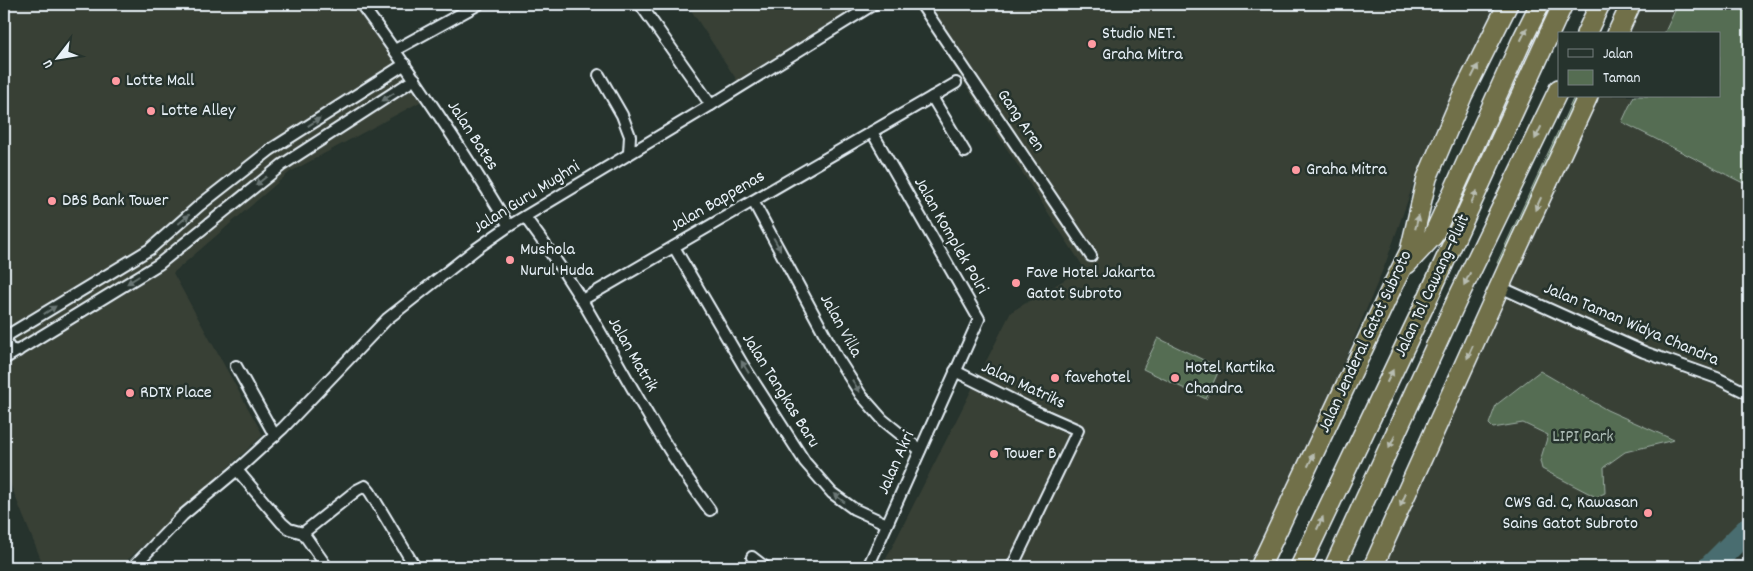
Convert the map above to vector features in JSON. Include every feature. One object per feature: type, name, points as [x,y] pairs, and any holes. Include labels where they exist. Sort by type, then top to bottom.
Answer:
[{"type":"highway","name":"Jalan Jenderal Gatot Subroto","points":[[1260,567],[1410,251],[1427,178],[1463,94],[1508,4]]},
{"type":"highway","points":[[1402,268],[1433,236],[1540,4]]},
{"type":"highway","name":"Jalan Tol Cawang–Pluit","points":[[1300,567],[1425,304],[1563,4]]},
{"type":"highway","points":[[1587,32],[1600,4]]},
{"type":"highway","points":[[1618,32],[1631,4]]},
{"type":"highway","name":"Jalan Tol Cawang–Pluit","points":[[1334,567],[1452,310],[1558,91]]},
{"type":"highway","points":[[1373,567],[1587,98]]},
{"type":"street","name":"Jalan Bates","points":[[361,4],[405,64],[465,154],[509,226]]},
{"type":"street","points":[[395,50],[479,4]]},
{"type":"street","points":[[640,4],[711,105]]},
{"type":"street","name":"Jalan Guru Mughni","points":[[133,567],[183,516],[275,436],[387,319],[476,249],[525,216],[711,105],[874,4]]},
{"type":"street","name":"Gang Aren","points":[[921,4],[1091,256]]},
{"type":"street","points":[[18,351],[10,349],[6,342],[6,335],[150,249],[200,205],[270,150],[405,64]]},
{"type":"street","points":[[599,75],[622,115],[630,136],[629,153]]},
{"type":"street","points":[[4,360],[159,264],[282,165],[415,79]]},
{"type":"street","name":"Jalan Bappenas","points":[[582,300],[956,83]]},
{"type":"street","points":[[932,97],[965,152]]},
{"type":"street","points":[[350,99],[360,116]]},
{"type":"street","name":"Jalan Komplek Polri","points":[[872,132],[979,319],[955,371]]},
{"type":"street","points":[[270,150],[282,165]]},
{"type":"street","name":"Jalan Villa","points":[[753,201],[838,359],[861,395],[883,420],[920,450]]},
{"type":"street","name":"Jalan Matrik","points":[[525,216],[582,300],[647,415],[684,475],[710,510]]},
{"type":"street","name":"Jalan Tangkas Baru","points":[[674,247],[743,365],[805,462],[832,493],[854,509],[887,524]]},
{"type":"street","name":"Jalan Taman Widya Chandra","points":[[1500,287],[1644,352],[1717,378],[1749,394]]},
{"type":"street","points":[[236,366],[275,436]]},
{"type":"street","name":"Jalan Akri","points":[[868,567],[955,371]]},
{"type":"street","name":"Jalan Matriks","points":[[955,371],[1037,412],[1078,430],[1012,567]]},
{"type":"street","points":[[237,470],[282,523],[289,529],[303,533],[327,567]]},
{"type":"street","points":[[303,533],[357,490],[365,486],[415,567]]},
{"type":"street","points":[[752,557],[765,567]]},
{"type":"shaded area","points":[[4,4],[367,4],[431,96],[290,172],[173,273],[263,435],[120,567],[44,567],[4,469]]},
{"type":"shaded area","points":[[687,4],[873,4],[740,85]]},
{"type":"shaded area","points":[[913,4],[1495,4],[1417,174],[1386,262],[1259,567],[882,567],[1011,312],[1084,268]]},
{"type":"shaded area","points":[[1643,4],[1749,4],[1749,540],[1724,567],[1384,567],[1500,287],[1590,98],[1720,98],[1720,32],[1627,32]]},
{"type":"green space","points":[[1678,4],[1749,4],[1749,186],[1622,122],[1633,98],[1720,98],[1720,32],[1665,32]]},
{"type":"green space","points":[[1574,98],[1576,98],[1586,104],[1508,268],[1497,263]]},
{"type":"green space","points":[[1158,338],[1220,368],[1206,399],[1143,369]]},
{"type":"green space","name":"LIPI Park","points":[[1540,371],[1607,410],[1674,440],[1625,452],[1604,467],[1605,493],[1596,497],[1542,469],[1540,461],[1548,435],[1523,423],[1493,428],[1489,424],[1496,405]]},
{"type":"waterway","points":[[1710,567],[1749,528]]},
{"type":"place","name":"Studio NET. Graha Mitra","points":[[1092,44]]},
{"type":"place","name":"Lotte Mall","points":[[116,81]]},
{"type":"place","name":"Lotte Alley","points":[[151,111]]},
{"type":"place","name":"Graha Mitra","points":[[1296,170]]},
{"type":"place","name":"DBS Bank Tower","points":[[52,201]]},
{"type":"place","name":"Mushola Nurul Huda","points":[[510,260]]},
{"type":"place","name":"Fave Hotel Jakarta Gatot Subroto","points":[[1016,283]]},
{"type":"place","name":"favehotel","points":[[1055,378]]},
{"type":"place","name":"Hotel Kartika Chandra","points":[[1175,378]]},
{"type":"place","name":"RDTX Place","points":[[130,393]]},
{"type":"place","name":"Tower B","points":[[994,454]]},
{"type":"place","name":"CWS Gd. C, Kawasan Sains Gatot Subroto","points":[[1648,513]]}]
